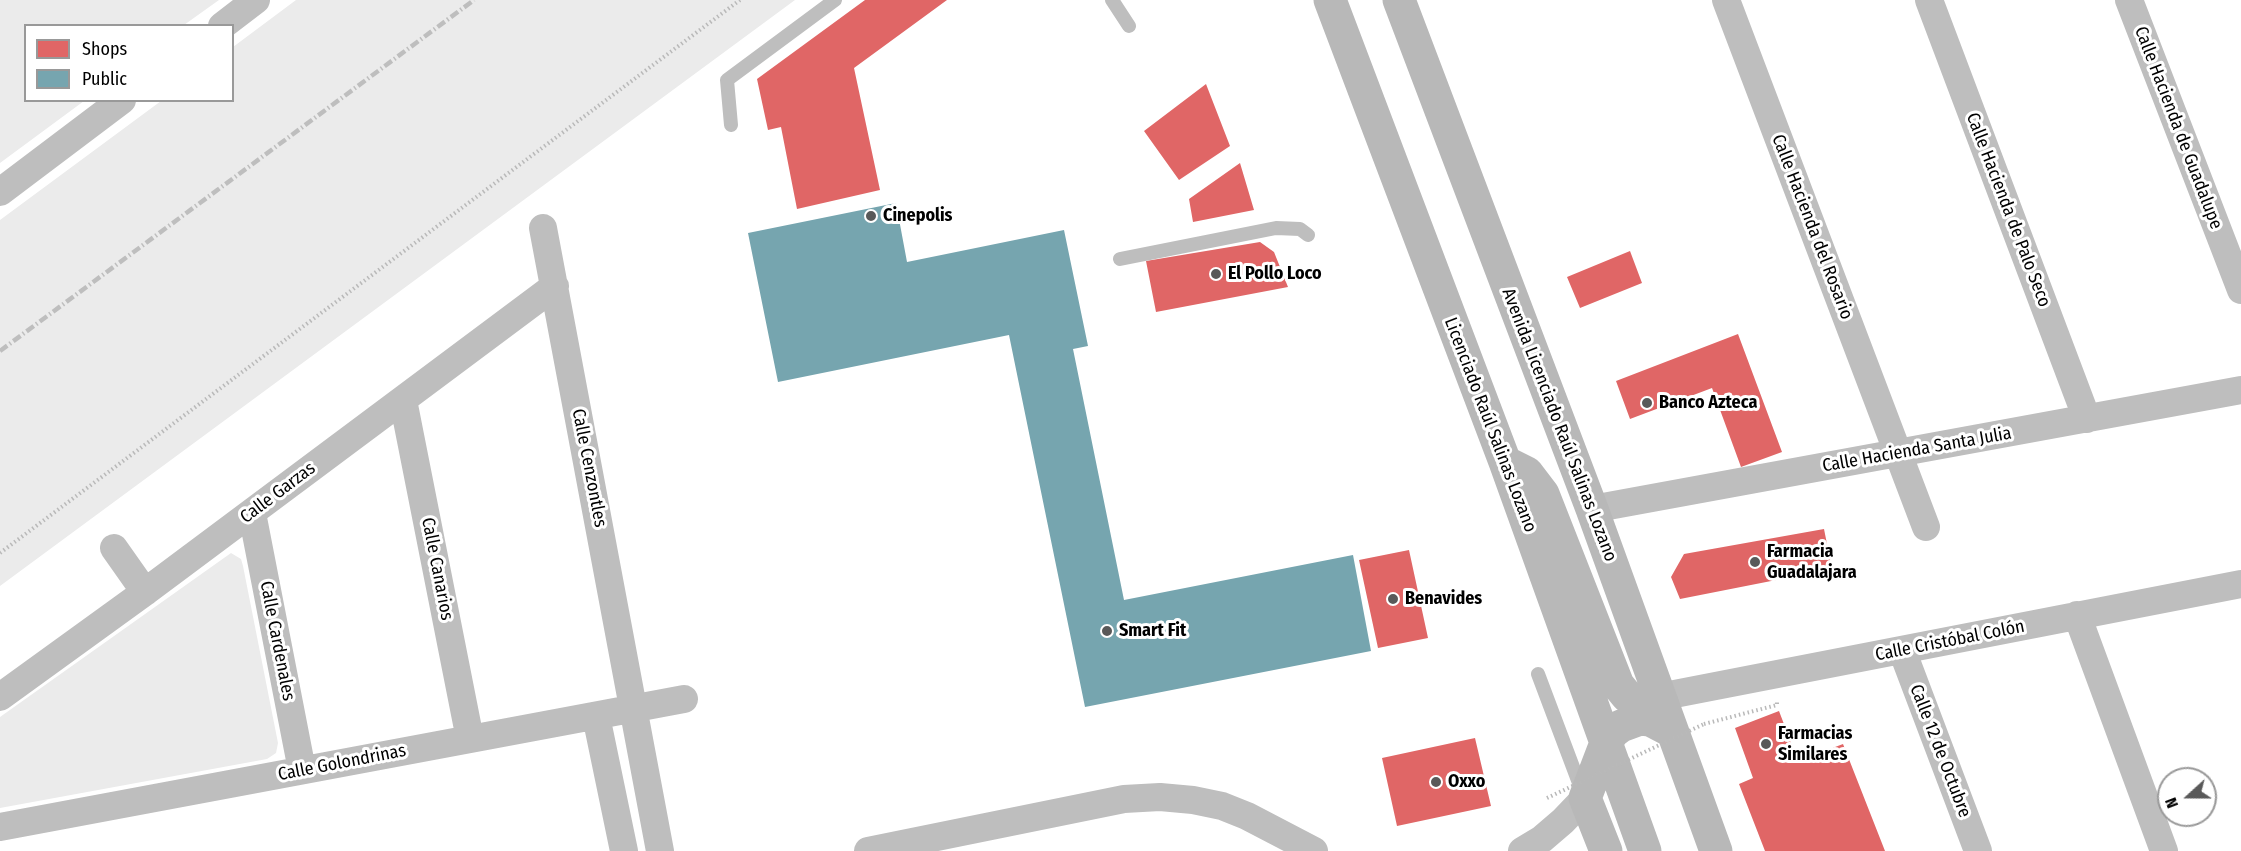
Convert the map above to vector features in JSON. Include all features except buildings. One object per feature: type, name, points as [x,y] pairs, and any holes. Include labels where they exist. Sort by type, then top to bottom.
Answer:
[{"type":"main road","name":"Licenciado Raúl Salinas Lozano","points":[[1330,0],[1505,462],[1644,851]]},
{"type":"main road","name":"Avenida Licenciado Raúl Salinas Lozano","points":[[1399,0],[1592,510],[1716,851]]},
{"type":"main road","points":[[1505,462],[1527,473],[1544,494],[1618,685],[1627,696],[1633,699],[1659,697]]},
{"type":"main road","points":[[1606,851],[1585,798],[1606,743],[1612,732],[1640,719],[1650,720],[1671,731]]},
{"type":"street","points":[[225,24],[256,0]]},
{"type":"street","name":"Calle Hacienda del Rosario","points":[[1726,0],[1926,527]]},
{"type":"street","name":"Calle Hacienda de Palo Seco","points":[[1929,0],[2087,419]]},
{"type":"street","name":"Calle Hacienda de Guadalupe","points":[[2129,0],[2241,290]]},
{"type":"street","points":[[0,192],[119,102]]},
{"type":"street","name":"Calle Cenzontles","points":[[543,228],[660,851]]},
{"type":"street","name":"Calle Garzas","points":[[0,697],[252,513],[555,286]]},
{"type":"street","name":"Calle Hacienda Santa Julia","points":[[1592,510],[1729,476],[1898,454],[2241,390]]},
{"type":"street","name":"Calle Canarios","points":[[403,400],[471,739]]},
{"type":"street","name":"Calle Cardenales","points":[[252,513],[303,770]]},
{"type":"street","points":[[114,548],[145,592]]},
{"type":"street","name":"Calle Cristóbal Colón","points":[[1659,697],[2241,584]]},
{"type":"street","points":[[2077,615],[2164,851]]},
{"type":"street","name":"Calle 12 de Octubre","points":[[1902,650],[1978,851]]},
{"type":"street","name":"Calle Golondrinas","points":[[0,826],[684,699]]},
{"type":"street","points":[[596,716],[624,851]]},
{"type":"street","points":[[868,851],[1124,799],[1160,797],[1222,806],[1247,816],[1314,851]]},
{"type":"street","points":[[1522,851],[1542,839],[1585,798]]},
{"type":"lane","points":[[731,125],[727,80],[835,0]]},
{"type":"lane","points":[[1112,0],[1129,26]]},
{"type":"lane","points":[[1120,258],[1276,228],[1300,229],[1308,235]]},
{"type":"lane","points":[[1538,674],[1585,798]]},
{"type":"path","points":[[0,553],[740,0]]},
{"type":"path","points":[[1547,798],[1704,724],[1777,705]]},
{"type":"shaded area","points":[[0,0],[219,0],[185,24],[24,24],[24,102],[83,102],[0,163]]},
{"type":"shaded area","points":[[296,0],[795,0],[0,586],[0,220],[160,102],[234,102],[234,46]]},
{"type":"shaded area","points":[[231,553],[241,559],[243,566],[278,743],[276,753],[267,759],[0,808],[0,717]]},
{"type":"railway","points":[[0,351],[474,0]]},
{"type":"place","name":"Cinepolis","points":[[871,216]]},
{"type":"place","name":"El Pollo Loco","points":[[1216,274]]},
{"type":"place","name":"Banco Azteca","points":[[1647,403]]},
{"type":"place","name":"Farmacia Guadalajara","points":[[1755,562]]},
{"type":"place","name":"Benavides","points":[[1393,599]]},
{"type":"place","name":"Smart Fit","points":[[1107,631]]},
{"type":"place","name":"Farmacias Similares","points":[[1766,744]]},
{"type":"place","name":"Oxxo","points":[[1436,782]]}]
